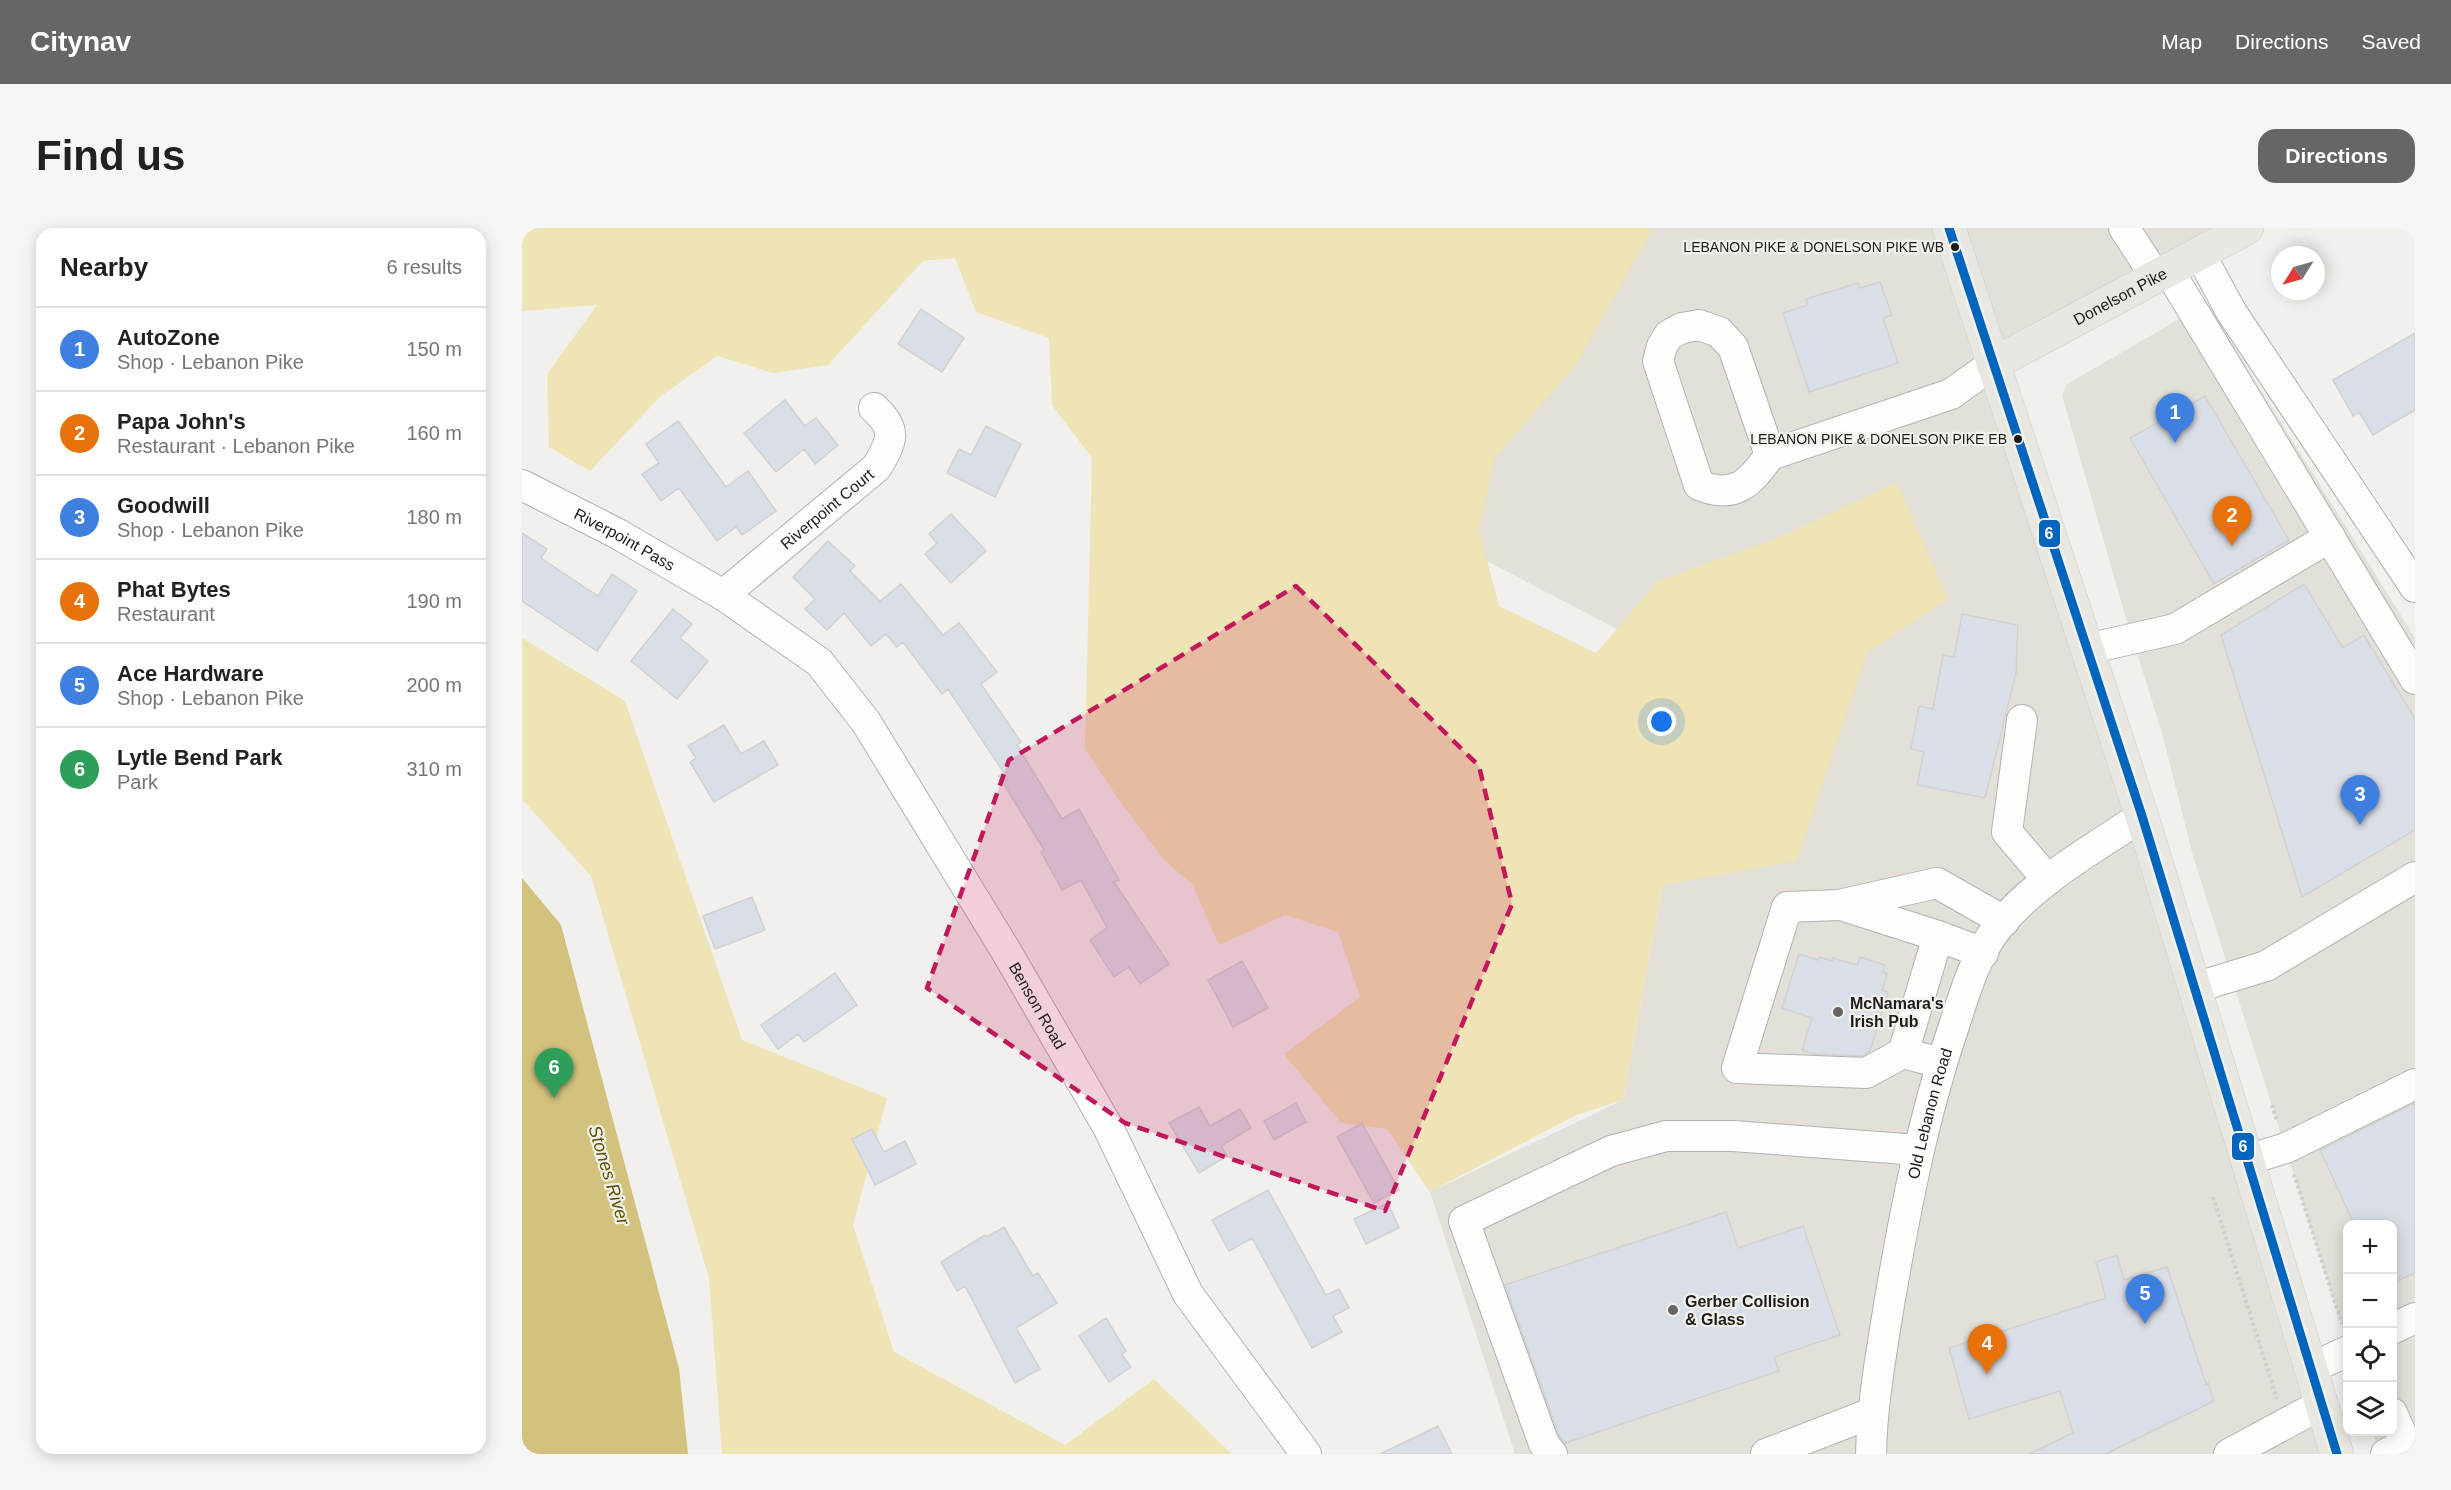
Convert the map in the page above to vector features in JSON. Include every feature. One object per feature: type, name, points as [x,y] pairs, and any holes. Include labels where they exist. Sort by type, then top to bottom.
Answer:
[{"type":"main road","points":[[1949,228],[2142,816],[2337,1454]]},
{"type":"main road","name":"Donelson Pike","points":[[1993,364],[2247,228]]},
{"type":"street","points":[[2124,228],[2162,274],[2330,537],[2415,679]]},
{"type":"street","points":[[2200,254],[2232,313],[2415,587]]},
{"type":"street","points":[[1770,455],[1733,347],[1719,332],[1699,325],[1669,335],[1662,346],[1658,361],[1699,485],[1713,491],[1725,492],[1753,480],[1770,455],[1951,394],[1993,364]]},
{"type":"street","name":"Riverpoint Court","points":[[723,595],[877,467],[886,452],[890,430],[887,421],[874,408]]},
{"type":"street","name":"Riverpoint Pass","points":[[522,485],[618,534],[723,595]]},
{"type":"street","points":[[2087,649],[2175,629],[2330,537]]},
{"type":"street","name":"Benson Road","points":[[723,595],[819,662],[866,722],[1006,951],[1108,1127],[1188,1294],[1306,1454]]},
{"type":"street","points":[[2022,720],[2007,832],[2048,880]]},
{"type":"street","name":"Old Lebanon Road","points":[[1871,1454],[1872,1413],[1898,1251],[1918,1150],[1941,1063],[1973,970],[1997,928],[2031,891],[2142,816]]},
{"type":"street","points":[[2194,988],[2266,966],[2415,877]]},
{"type":"street","points":[[1941,1063],[1903,1053],[1866,1073],[1737,1068],[1787,907],[1839,905],[1937,883],[2004,921]]},
{"type":"street","points":[[1839,905],[1938,936],[1983,953]]},
{"type":"street","points":[[1903,1053],[1938,936]]},
{"type":"street","points":[[2247,1160],[2286,1148],[2415,1084]]},
{"type":"street","points":[[1552,1454],[1544,1444],[1464,1221],[1611,1152],[1666,1136],[1733,1136],[1918,1150]]},
{"type":"street","points":[[2394,1328],[2415,1318]]},
{"type":"street","points":[[2311,1368],[2343,1343]]},
{"type":"street","points":[[2229,1454],[2322,1404]]},
{"type":"street","points":[[1766,1454],[1872,1413]]},
{"type":"path","points":[[2272,1105],[2343,1331]]},
{"type":"path","points":[[2213,1197],[2285,1424]]},
{"type":"highlighted area","points":[[1296,586],[1479,766],[1512,904],[1385,1211],[1125,1123],[927,988],[1009,760]]},
{"type":"shaded area","points":[[522,228],[1648,228],[1651,232],[1576,365],[1495,458],[1479,531],[1499,606],[1596,653],[1658,581],[1777,538],[1897,482],[1948,599],[1868,652],[1797,861],[1663,885],[1623,1100],[1576,1115],[1430,1192],[1387,1129],[1341,1123],[1284,1054],[1360,997],[1338,932],[1285,915],[1219,945],[1192,884],[1164,860],[1121,803],[1085,749],[1092,458],[1052,405],[1049,338],[976,312],[955,258],[923,261],[828,365],[773,373],[717,356],[661,396],[590,471],[549,447],[547,374],[597,305],[522,311]]},
{"type":"shaded area","points":[[1341,228],[2247,228],[1993,364],[2337,1454],[1515,1454],[1430,1192],[1623,1100],[1663,885],[1709,677],[1452,543]]},
{"type":"shaded area","points":[[2207,303],[2415,638],[2415,1454],[2379,1454],[2374,1436],[2397,1436],[2397,1220],[2343,1220],[2343,1330],[2193,856],[2162,733],[2125,615],[2062,395],[2067,384]]},
{"type":"shaded area","points":[[522,638],[625,701],[742,1040],[887,1098],[853,1225],[894,1352],[1065,1445],[1154,1379],[1232,1454],[722,1454],[709,1278],[591,876],[522,799]]},
{"type":"water","name":"Stones River","points":[[522,878],[561,925],[679,1368],[688,1454],[525,1454],[522,1444]]},
{"type":"building","points":[[1880,282],[1892,315],[1883,318],[1898,363],[1809,392],[1783,313],[1808,305],[1806,299],[1858,283],[1860,288]]},
{"type":"building","points":[[921,309],[964,338],[942,372],[898,344]]},
{"type":"building","points":[[2415,333],[2415,410],[2373,435],[2359,412],[2353,416],[2333,380]]},
{"type":"building","points":[[2205,396],[2289,540],[2214,584],[2130,438]]},
{"type":"building","points":[[785,400],[805,426],[816,418],[838,445],[815,464],[804,449],[776,472],[744,433]]},
{"type":"building","points":[[678,421],[726,487],[748,471],[776,511],[742,535],[736,527],[717,541],[679,488],[661,501],[642,474],[659,463],[646,444]]},
{"type":"building","points":[[986,426],[1021,444],[995,497],[947,473],[959,449],[971,455]]},
{"type":"building","points":[[951,514],[986,551],[951,583],[925,554],[937,543],[929,534]]},
{"type":"building","points":[[522,533],[547,549],[541,558],[598,596],[612,574],[637,591],[597,651],[522,601]]},
{"type":"building","points":[[828,541],[855,566],[850,571],[880,601],[901,584],[943,635],[959,623],[997,672],[981,684],[1021,742],[1017,745],[1062,819],[1079,809],[1119,880],[1114,882],[1169,964],[1140,984],[1129,967],[1114,977],[1090,940],[1107,928],[1081,880],[1062,890],[1041,852],[1044,850],[999,776],[1004,773],[948,689],[942,694],[903,642],[897,647],[886,634],[871,646],[844,613],[827,630],[805,609],[815,599],[793,577]]},
{"type":"building","points":[[2304,584],[2343,648],[2364,635],[2415,719],[2415,830],[2302,897],[2221,635]]},
{"type":"building","points":[[673,609],[692,624],[680,638],[708,661],[677,699],[631,661]]},
{"type":"building","points":[[1962,614],[2018,625],[2016,673],[1985,798],[1917,785],[1924,752],[1911,749],[1919,706],[1933,709],[1943,655],[1954,657]]},
{"type":"building","points":[[724,725],[741,754],[764,741],[778,765],[714,802],[690,762],[696,758],[688,746]]},
{"type":"building","points":[[752,897],[765,930],[715,949],[703,916]]},
{"type":"building","name":"McNamara's Irish Pub","points":[[1799,954],[1818,960],[1820,957],[1832,961],[1833,958],[1857,965],[1860,957],[1885,965],[1883,972],[1887,974],[1882,990],[1888,992],[1870,1051],[1862,1056],[1815,1054],[1802,1050],[1812,1018],[1782,1008]]},
{"type":"building","points":[[1242,961],[1268,1008],[1233,1027],[1208,980]]},
{"type":"building","points":[[835,973],[857,1005],[804,1042],[798,1034],[778,1049],[761,1025]]},
{"type":"building","points":[[1296,1103],[1306,1122],[1274,1140],[1264,1121]]},
{"type":"building","points":[[2415,1103],[2415,1273],[2397,1281],[2397,1220],[2352,1220],[2320,1150]]},
{"type":"building","points":[[1199,1107],[1210,1126],[1240,1109],[1251,1128],[1221,1146],[1227,1156],[1199,1173],[1169,1123]]},
{"type":"building","points":[[1362,1123],[1399,1190],[1374,1203],[1337,1137]]},
{"type":"building","points":[[872,1129],[884,1152],[905,1141],[916,1164],[875,1185],[852,1139]]},
{"type":"building","points":[[1268,1190],[1326,1295],[1339,1289],[1349,1308],[1333,1316],[1342,1332],[1312,1348],[1252,1238],[1229,1251],[1212,1220]]},
{"type":"building","points":[[1388,1203],[1399,1228],[1366,1244],[1354,1219]]},
{"type":"building","name":"Gerber Collision & Glass","points":[[1726,1212],[1738,1248],[1803,1226],[1840,1335],[1774,1357],[1779,1371],[1565,1443],[1559,1435],[1505,1285]]},
{"type":"building","points":[[1004,1227],[1033,1276],[1038,1273],[1057,1303],[1016,1328],[1040,1369],[1015,1383],[965,1286],[957,1291],[941,1262],[985,1235],[987,1237]]},
{"type":"building","points":[[2117,1255],[2124,1280],[2167,1267],[2206,1384],[2208,1383],[2214,1401],[2106,1454],[2029,1454],[2073,1433],[2060,1391],[1969,1419],[1949,1348],[2106,1298],[2096,1262]]},
{"type":"building","points":[[1106,1318],[1126,1351],[1122,1355],[1131,1367],[1109,1382],[1079,1336]]},
{"type":"building","points":[[1438,1426],[1452,1454],[1380,1454]]},
{"type":"transit line","name":"6","points":[[1949,228],[2142,816],[2337,1454]]},
{"type":"place","name":"LEBANON PIKE & DONELSON PIKE WB","points":[[1955,247]]},
{"type":"place","name":"LEBANON PIKE & DONELSON PIKE EB","points":[[2018,439]]},
{"type":"place","name":"AutoZone","points":[[2175,443]]},
{"type":"place","name":"Papa John's","points":[[2232,546]]},
{"type":"place","name":"Goodwill","points":[[2360,825]]},
{"type":"place","name":"McNamara's Irish Pub","points":[[1838,1012]]},
{"type":"place","name":"Lytle Bend Park","points":[[554,1098]]},
{"type":"place","name":"Gerber Collision & Glass","points":[[1673,1310]]},
{"type":"place","name":"Ace Hardware","points":[[2145,1324]]},
{"type":"place","name":"Phat Bytes","points":[[1987,1374]]}]
